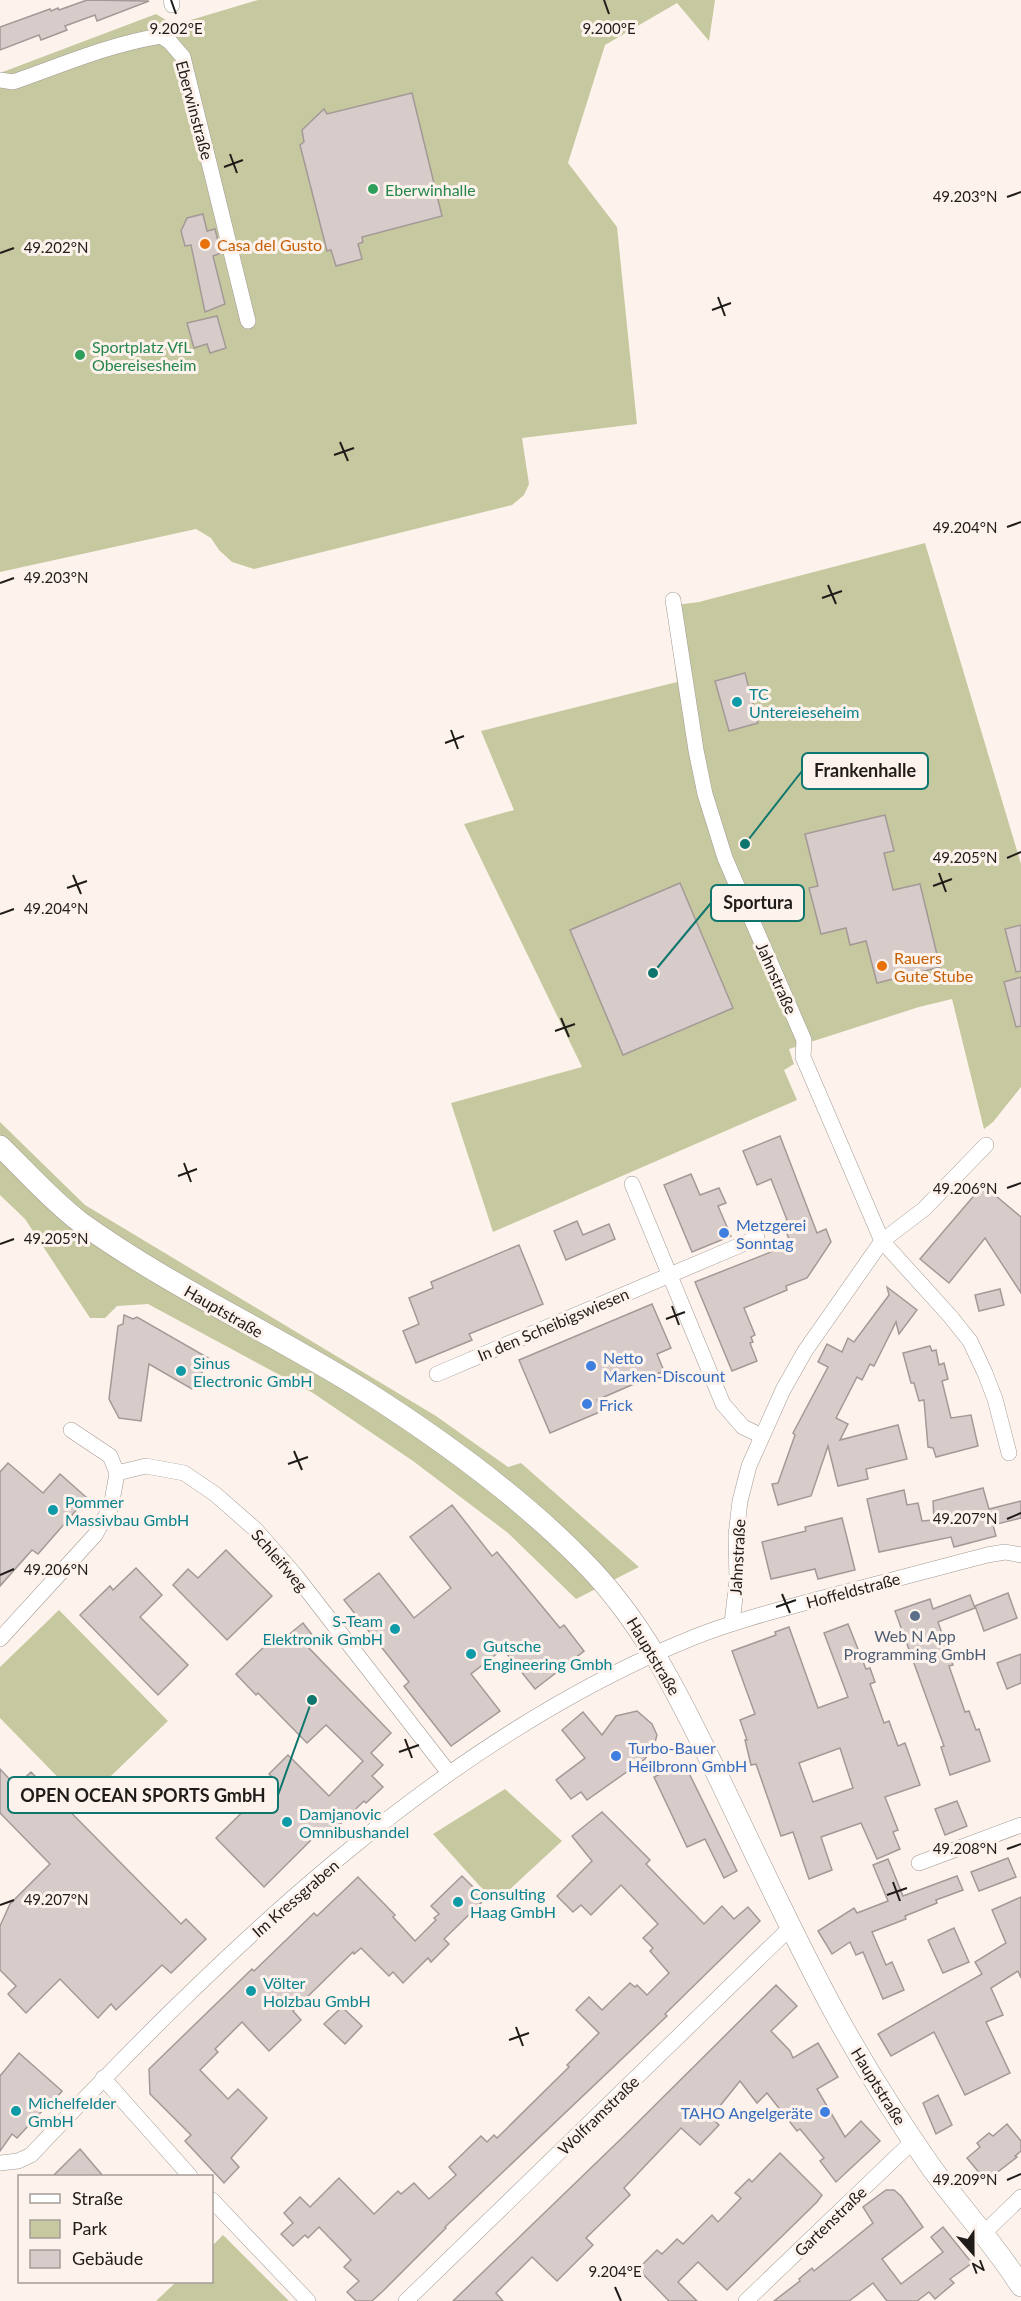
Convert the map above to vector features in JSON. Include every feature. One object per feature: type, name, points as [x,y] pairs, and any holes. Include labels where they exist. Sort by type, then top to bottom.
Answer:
[{"type":"main road","name":"Hauptstraße","points":[[0,1146],[76,1219],[190,1292],[363,1389],[446,1445],[542,1522],[585,1563],[621,1604],[655,1654],[683,1705],[790,1928],[874,2082],[932,2169],[984,2233],[1021,2286]]},
{"type":"street","name":"Eberwinstraße","points":[[0,80],[13,82],[138,40],[161,36],[170,42],[183,57],[248,321]]},
{"type":"street","name":"Jahnstraße","points":[[673,600],[696,750],[705,794],[725,858],[804,1040],[803,1058],[882,1241]]},
{"type":"street","name":"Jahnstraße","points":[[732,1623],[737,1580],[736,1535],[740,1501],[749,1466],[783,1390],[804,1351],[882,1241],[924,1209],[986,1144]]},
{"type":"street","points":[[632,1184],[723,1404],[743,1426],[762,1436]]},
{"type":"street","name":"In den Scheibigswiesen","points":[[437,1374],[757,1238]]},
{"type":"street","points":[[882,1241],[970,1341],[995,1399],[1009,1454]]},
{"type":"street","points":[[0,1639],[95,1534],[111,1506],[117,1473],[110,1456],[71,1430]]},
{"type":"street","name":"Schleifweg","points":[[117,1473],[146,1466],[184,1473],[215,1494],[256,1530],[296,1576],[448,1773]]},
{"type":"street","name":"Hoffeldstraße","points":[[655,1654],[732,1623],[987,1555],[1005,1552],[1021,1555]]},
{"type":"street","name":"Im Kressgraben","points":[[0,2163],[18,2161],[30,2155],[103,2078],[193,1989],[316,1879],[448,1773],[574,1696],[655,1654]]},
{"type":"street","points":[[919,1863],[1021,1825]]},
{"type":"street","name":"Wolframstraße","points":[[406,2301],[790,1928]]},
{"type":"street","points":[[103,2078],[189,2175]]},
{"type":"street","name":"Gartenstraße","points":[[746,2301],[914,2140]]},
{"type":"street","points":[[984,2233],[1021,2198]]},
{"type":"street","points":[[213,2201],[308,2301]]},
{"type":"green space","points":[[258,0],[715,0],[709,41],[677,3],[605,45],[568,163],[617,227],[637,424],[522,438],[529,484],[524,495],[512,505],[254,569],[232,562],[219,550],[211,538],[196,529],[0,572],[0,73],[156,14],[174,25]]},
{"type":"green space","points":[[925,543],[1021,864],[1021,1087],[993,1122],[984,1129],[952,999],[919,1007],[789,1049],[794,1064],[784,1070],[797,1100],[493,1232],[451,1103],[582,1067],[464,824],[514,810],[481,731],[677,682],[668,606],[699,602]]},
{"type":"green space","points":[[0,1122],[85,1205],[436,1416],[508,1467],[521,1463],[639,1567],[576,1599],[508,1533],[413,1461],[313,1393],[148,1304],[117,1306],[105,1318],[90,1318],[25,1219],[0,1195]]},
{"type":"green space","points":[[59,1610],[168,1721],[83,1803],[0,1718],[0,1667]]},
{"type":"green space","points":[[505,1789],[562,1841],[495,1903],[433,1834]]},
{"type":"green space","points":[[223,2235],[289,2301],[156,2301],[175,2283],[213,2283],[213,2245]]},
{"type":"building","points":[[87,0],[149,1],[97,21],[95,15],[65,26],[67,30],[41,40],[39,35],[0,50],[0,27],[50,9],[51,11],[58,8],[59,10]]},
{"type":"building","name":"Eberwinhalle","points":[[412,93],[442,216],[362,237],[363,242],[358,244],[362,259],[336,266],[331,250],[327,251],[300,145],[304,142],[302,130],[324,109],[327,114]]},
{"type":"building","points":[[203,214],[207,231],[215,229],[221,253],[213,256],[225,304],[205,312],[191,245],[185,246],[181,231],[187,218]]},
{"type":"building","points":[[217,316],[226,348],[210,353],[207,344],[194,348],[187,323]]},
{"type":"building","name":"TC Untereieseheim","points":[[745,673],[758,723],[729,731],[715,681]]},
{"type":"building","points":[[885,815],[894,851],[884,853],[893,890],[920,884],[940,967],[877,983],[866,941],[850,945],[846,928],[821,934],[809,888],[818,886],[805,834]]},
{"type":"building","points":[[680,883],[733,1008],[623,1055],[570,930]]},
{"type":"building","points":[[1021,925],[1021,971],[1016,972],[1005,929]]},
{"type":"building","points":[[1021,977],[1021,1026],[1016,1027],[1004,982]]},
{"type":"building","points":[[780,1136],[817,1233],[826,1229],[831,1242],[807,1278],[786,1286],[787,1290],[744,1308],[755,1335],[751,1337],[753,1342],[750,1343],[757,1361],[732,1371],[695,1282],[791,1244],[782,1222],[787,1220],[771,1179],[757,1185],[743,1151]]},
{"type":"building","points":[[691,1174],[700,1195],[719,1188],[726,1203],[718,1206],[731,1236],[692,1252],[664,1185]]},
{"type":"building","points":[[983,1185],[1021,1217],[1021,1293],[985,1238],[949,1283],[920,1259]]},
{"type":"building","points":[[577,1221],[583,1235],[609,1224],[615,1239],[566,1260],[554,1231]]},
{"type":"building","points":[[519,1245],[543,1304],[469,1334],[472,1340],[416,1363],[403,1331],[419,1324],[409,1298],[433,1288],[431,1282]]},
{"type":"building","points":[[887,1287],[917,1310],[899,1334],[896,1322],[874,1366],[870,1364],[862,1380],[857,1377],[836,1418],[848,1424],[840,1440],[898,1425],[907,1459],[866,1469],[868,1479],[838,1486],[828,1446],[811,1496],[778,1505],[772,1484],[778,1483],[795,1435],[793,1433],[828,1367],[818,1362],[827,1344],[842,1352],[848,1338],[854,1342],[889,1295]]},
{"type":"building","points":[[1000,1289],[1004,1305],[979,1311],[975,1295]]},
{"type":"building","name":"Netto Marken-Discount","points":[[652,1304],[671,1348],[657,1354],[664,1371],[597,1400],[602,1411],[550,1433],[519,1360]]},
{"type":"building","name":"Sinus Electronic GmbH","points":[[124,1315],[133,1319],[137,1317],[210,1359],[192,1389],[149,1364],[141,1421],[119,1418],[109,1399],[118,1326],[123,1324]]},
{"type":"building","points":[[930,1346],[932,1351],[936,1350],[939,1365],[944,1363],[948,1379],[942,1381],[951,1418],[971,1415],[978,1446],[936,1457],[933,1448],[928,1447],[924,1400],[919,1401],[914,1383],[911,1383],[903,1353]]},
{"type":"building","points":[[8,1463],[43,1493],[60,1474],[87,1498],[38,1554],[32,1550],[0,1586],[0,1472]]},
{"type":"building","points":[[983,1488],[989,1509],[1021,1501],[1021,1518],[993,1525],[996,1536],[954,1547],[951,1537],[879,1552],[867,1499],[904,1490],[907,1505],[918,1503],[922,1521],[934,1520],[933,1501]]},
{"type":"building","points":[[452,1505],[492,1556],[497,1552],[560,1628],[564,1625],[584,1651],[535,1689],[503,1649],[471,1674],[500,1711],[451,1746],[404,1686],[409,1682],[344,1600],[379,1573],[414,1618],[451,1588],[410,1537]]},
{"type":"building","points":[[842,1518],[855,1570],[818,1579],[815,1569],[771,1579],[762,1542],[806,1531],[805,1527]]},
{"type":"building","points":[[226,1550],[272,1596],[227,1640],[173,1585],[188,1569],[198,1578]]},
{"type":"building","points":[[136,1568],[162,1595],[140,1617],[188,1665],[158,1695],[80,1615],[110,1586],[113,1590]]},
{"type":"building","points":[[1008,1593],[1017,1618],[984,1631],[975,1606]]},
{"type":"building","points":[[970,1595],[975,1608],[938,1622],[953,1665],[949,1666],[965,1712],[969,1711],[976,1730],[979,1729],[990,1761],[950,1775],[941,1747],[944,1746],[895,1611],[930,1599],[933,1609]]},
{"type":"building","points":[[303,1623],[316,1640],[308,1647],[391,1733],[371,1753],[383,1765],[372,1776],[383,1787],[366,1803],[364,1801],[329,1835],[323,1828],[264,1887],[216,1838],[275,1780],[269,1774],[288,1755],[329,1796],[363,1761],[326,1725],[307,1743],[236,1674],[271,1640],[276,1645]]},
{"type":"building","points":[[848,1624],[866,1669],[870,1668],[875,1682],[870,1684],[884,1723],[889,1721],[898,1746],[905,1743],[920,1785],[885,1797],[898,1830],[893,1832],[900,1849],[877,1859],[861,1823],[821,1837],[832,1870],[809,1879],[793,1832],[781,1836],[756,1764],[751,1765],[745,1740],[747,1740],[740,1720],[755,1714],[732,1651],[776,1635],[775,1632],[789,1627],[818,1708],[848,1697],[824,1633]],"holes":[[[840,1748],[853,1788],[813,1802],[799,1763]]]},
{"type":"building","points":[[1021,1654],[1021,1683],[1007,1689],[997,1663]]},
{"type":"building","name":"Turbo-Bauer Heilbronn GmbH","points":[[637,1711],[652,1724],[657,1735],[654,1746],[645,1759],[587,1800],[581,1792],[571,1799],[556,1780],[585,1758],[562,1730],[583,1712],[602,1735],[616,1716]]},
{"type":"building","points":[[684,1763],[737,1871],[724,1878],[705,1839],[687,1847],[654,1777]]},
{"type":"building","points":[[0,1769],[16,1786],[31,1772],[181,1924],[186,1919],[206,1939],[171,1973],[162,1965],[116,2010],[111,2004],[98,2018],[60,1979],[26,2013],[8,1994],[16,1986],[0,1970],[0,1926],[10,1904],[50,1864],[0,1813]]},
{"type":"building","points":[[957,1801],[967,1826],[945,1835],[935,1809]]},
{"type":"building","points":[[602,1812],[650,1860],[646,1864],[704,1924],[722,1906],[734,1919],[748,1907],[760,1921],[665,2014],[667,2016],[445,2227],[384,2290],[372,2301],[356,2301],[347,2292],[359,2281],[344,2267],[351,2260],[319,2227],[308,2238],[305,2235],[293,2246],[281,2234],[293,2223],[284,2213],[300,2197],[310,2207],[339,2178],[374,2214],[398,2191],[401,2194],[414,2183],[429,2199],[456,2175],[449,2167],[481,2136],[487,2142],[494,2135],[497,2138],[569,2067],[567,2065],[599,2033],[576,2010],[589,1997],[602,2010],[630,1983],[635,1987],[637,1985],[647,1995],[669,1973],[650,1951],[653,1948],[643,1938],[658,1924],[621,1885],[591,1915],[581,1905],[573,1912],[557,1896],[592,1861],[572,1836]]},
{"type":"building","points":[[1008,1858],[1016,1877],[979,1891],[971,1872]]},
{"type":"building","points":[[888,1859],[903,1896],[957,1876],[963,1890],[936,1900],[937,1903],[905,1916],[906,1919],[872,1932],[886,1965],[892,1962],[904,1990],[883,1999],[863,1952],[856,1955],[850,1942],[832,1954],[818,1931],[854,1908],[857,1913],[888,1901],[873,1865]]},
{"type":"building","points":[[462,1876],[485,1899],[444,1939],[449,1944],[431,1962],[428,1958],[403,1983],[393,1972],[389,1976],[361,1948],[354,1954],[353,1952],[293,2011],[301,2020],[269,2051],[242,2022],[215,2049],[218,2052],[200,2070],[228,2099],[238,2089],[267,2118],[231,2158],[239,2167],[224,2183],[185,2141],[191,2135],[150,2094],[149,2069],[252,1969],[254,1971],[314,1913],[317,1916],[358,1877],[395,1915],[393,1917],[415,1941],[439,1914],[431,1906]]},
{"type":"building","points":[[1021,1897],[1021,1978],[1018,1971],[991,1988],[1003,2015],[986,2022],[1010,2073],[965,2095],[934,2032],[891,2056],[878,2034],[982,1974],[975,1962],[1006,1943],[992,1910]]},
{"type":"building","points":[[954,1928],[969,1962],[943,1973],[928,1940]]},
{"type":"building","points":[[776,1985],[797,2006],[771,2031],[790,2051],[793,2058],[818,2043],[838,2077],[817,2089],[845,2137],[861,2121],[880,2141],[836,2182],[820,2161],[824,2158],[800,2129],[797,2131],[767,2093],[757,2103],[740,2081],[711,2117],[719,2125],[700,2145],[681,2128],[624,2188],[630,2195],[586,2238],[593,2245],[557,2281],[532,2257],[496,2293],[503,2301],[453,2301],[625,2135]]},
{"type":"building","points":[[342,2007],[362,2026],[345,2044],[324,2024]]},
{"type":"building","points":[[19,2053],[62,2091],[17,2138],[12,2134],[0,2151],[0,2076]]},
{"type":"building","points":[[938,2095],[952,2125],[936,2134],[923,2103]]},
{"type":"building","points":[[1007,2124],[1021,2141],[1021,2151],[1015,2156],[1017,2157],[986,2181],[967,2158],[980,2147],[977,2143],[989,2133],[993,2136]]},
{"type":"building","points":[[80,2149],[102,2175],[54,2175]]},
{"type":"building","points":[[780,2153],[822,2195],[817,2202],[727,2290],[698,2262],[678,2282],[697,2301],[669,2301],[638,2269],[657,2250],[662,2254],[677,2239],[683,2244],[712,2215],[718,2222],[741,2198],[735,2193],[749,2179],[752,2182]]},
{"type":"building","points":[[886,2190],[894,2190],[901,2196],[923,2227],[882,2259],[901,2284],[943,2252],[931,2237],[943,2227],[972,2263],[950,2279],[954,2283],[935,2299],[929,2292],[917,2301],[887,2301],[873,2283],[849,2301],[774,2301],[800,2281],[799,2279],[812,2268],[814,2271],[873,2223],[863,2207]]},
{"type":"place","name":"Eberwinhalle","points":[[373,189]]},
{"type":"place","name":"Casa del Gusto","points":[[205,244]]},
{"type":"place","name":"Sportplatz VfL Obereisesheim","points":[[80,355]]},
{"type":"place","name":"TC Untereieseheim","points":[[737,702]]},
{"type":"place","name":"Frankenhalle","points":[[745,844]]},
{"type":"place","name":"Rauers Gute Stube","points":[[882,966]]},
{"type":"place","name":"Sportura","points":[[653,973]]},
{"type":"place","name":"Metzgerei Sonntag","points":[[724,1233]]},
{"type":"place","name":"Netto Marken-Discount","points":[[591,1366]]},
{"type":"place","name":"Sinus Electronic GmbH","points":[[181,1371]]},
{"type":"place","name":"Frick","points":[[587,1404]]},
{"type":"place","name":"Pommer Massivbau GmbH","points":[[53,1510]]},
{"type":"place","name":"Web N App Programming GmbH","points":[[915,1616]]},
{"type":"place","name":"S-Team Elektronik GmbH","points":[[395,1629]]},
{"type":"place","name":"Gutsche Engineering Gmbh","points":[[471,1654]]},
{"type":"place","name":"OPEN OCEAN SPORTS GmbH","points":[[312,1700]]},
{"type":"place","name":"Turbo-Bauer Heilbronn GmbH","points":[[616,1756]]},
{"type":"place","name":"Damjanovic Omnibushandel","points":[[287,1822]]},
{"type":"place","name":"Consulting Haag GmbH","points":[[458,1902]]},
{"type":"place","name":"Völter Holzbau GmbH","points":[[251,1991]]},
{"type":"place","name":"Michelfelder GmbH","points":[[16,2111]]},
{"type":"place","name":"TAHO Angelgeräte","points":[[825,2112]]}]
